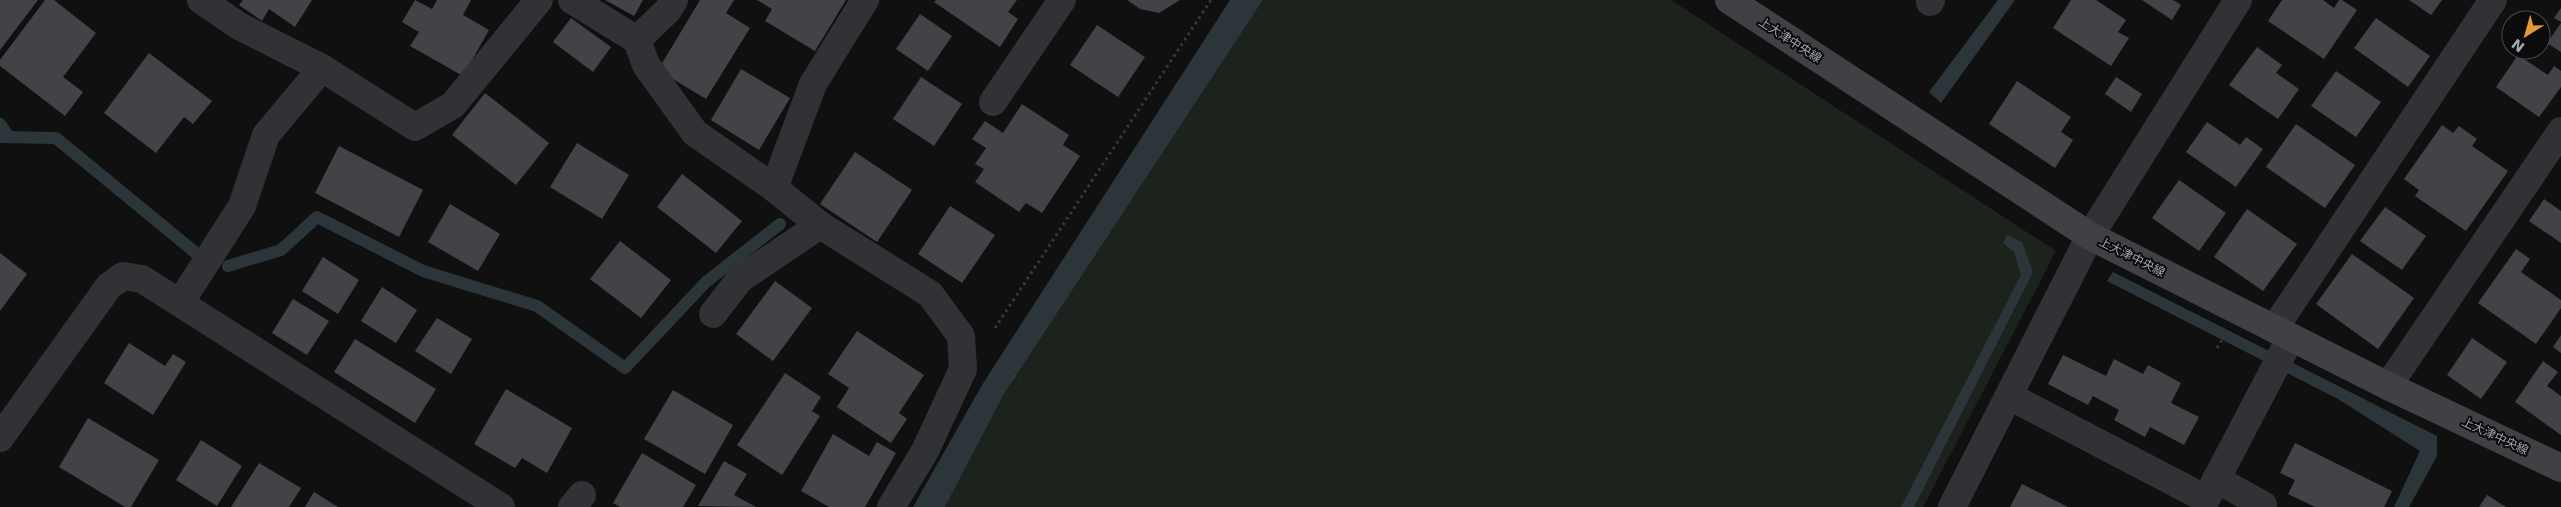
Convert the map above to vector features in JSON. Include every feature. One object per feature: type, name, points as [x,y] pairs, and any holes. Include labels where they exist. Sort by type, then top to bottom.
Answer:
[{"type":"street","points":[[201,0],[239,26],[322,68],[415,126],[453,105],[539,0]]},
{"type":"street","points":[[572,0],[637,40],[646,65],[695,133],[774,188],[820,226],[930,294],[961,336],[963,369],[925,451],[891,507]]},
{"type":"street","points":[[637,40],[668,10],[674,0]]},
{"type":"street","points":[[774,188],[813,84],[865,0]]},
{"type":"street","points":[[993,102],[1062,0]]},
{"type":"street","name":"上大津中央線","points":[[1729,0],[2090,236],[2388,386],[2561,468]]},
{"type":"street","points":[[1952,507],[2090,236],[2238,0]]},
{"type":"street","points":[[2009,396],[2206,499],[2269,377],[2282,333],[2493,0]]},
{"type":"street","points":[[180,303],[242,206],[266,134],[322,68]]},
{"type":"street","points":[[2388,386],[2561,131]]},
{"type":"street","points":[[713,314],[740,279],[820,226]]},
{"type":"street","points":[[0,438],[109,286],[123,276],[142,279],[501,507]]},
{"type":"street","points":[[2216,479],[2263,505]]},
{"type":"path","points":[[962,352],[983,346],[1211,0]]},
{"type":"path","points":[[996,365],[1020,379]]},
{"type":"shaded area","points":[[1230,0],[1263,0],[1004,394],[945,507],[913,507],[982,385]]},
{"type":"shaded area","points":[[1263,0],[1671,0],[2056,251],[1923,507],[945,507],[1004,394]]},
{"type":"shaded area","points":[[1998,0],[2015,0],[1941,103],[1929,92]]},
{"type":"shaded area","points":[[2007,235],[2022,242],[2033,272],[1914,507],[1901,507],[2021,275],[2014,252],[2003,243]]},
{"type":"shaded area","points":[[2113,272],[2437,436],[2437,456],[2409,507],[2394,507],[2420,451],[2338,399],[2107,281]]},
{"type":"building","points":[[0,0],[38,0],[0,50]]},
{"type":"building","points":[[45,0],[54,0],[96,33],[63,77],[83,92],[65,116],[0,66],[0,60]]},
{"type":"building","points":[[243,0],[312,0],[295,27],[269,9],[262,21],[239,5]]},
{"type":"building","points":[[415,0],[432,9],[437,0],[471,0],[463,15],[489,30],[463,76],[410,46],[419,32],[402,22]]},
{"type":"building","points":[[605,0],[643,0],[634,16]]},
{"type":"building","points":[[700,0],[734,0],[726,13],[750,28],[706,99],[658,70]]},
{"type":"building","points":[[757,0],[846,0],[815,51],[765,21],[772,9]]},
{"type":"building","points":[[936,0],[1017,0],[1008,12],[1018,19],[1000,47],[934,2]]},
{"type":"building","points":[[1127,0],[1180,0],[1159,13],[1140,9]]},
{"type":"building","points":[[2071,0],[2096,0],[2126,20],[2118,32],[2129,38],[2111,66],[2053,28]]},
{"type":"building","points":[[2142,0],[2173,0],[2181,5],[2172,20]]},
{"type":"building","points":[[2282,0],[2323,0],[2334,8],[2339,0],[2342,0],[2357,10],[2324,59],[2268,21]]},
{"type":"building","points":[[2409,0],[2442,0],[2431,15]]},
{"type":"building","points":[[2561,8],[2561,22],[2554,18]]},
{"type":"building","points":[[920,14],[952,36],[928,71],[896,49]]},
{"type":"building","points":[[571,18],[611,47],[593,72],[553,42]]},
{"type":"building","points":[[2376,18],[2430,56],[2408,87],[2354,48]]},
{"type":"building","points":[[2561,23],[2561,52],[2551,46],[2551,37]]},
{"type":"building","points":[[1097,25],[1145,57],[1118,97],[1070,65]]},
{"type":"building","points":[[2257,47],[2282,65],[2276,73],[2299,89],[2278,119],[2229,85]]},
{"type":"building","points":[[149,53],[212,101],[193,124],[184,117],[156,153],[104,113]]},
{"type":"building","points":[[2515,60],[2526,60],[2548,75],[2554,66],[2561,71],[2561,87],[2539,117],[2496,87]]},
{"type":"building","points":[[741,69],[790,98],[759,150],[711,120]]},
{"type":"building","points":[[2336,71],[2381,102],[2356,137],[2311,106]]},
{"type":"building","points":[[921,77],[962,104],[934,146],[893,119]]},
{"type":"building","points":[[2116,77],[2142,94],[2131,112],[2105,94]]},
{"type":"building","points":[[2017,81],[2071,117],[2061,132],[2073,140],[2055,168],[1989,124]]},
{"type":"building","points":[[485,93],[549,143],[516,185],[452,135]]},
{"type":"building","points":[[1022,104],[1069,135],[1063,145],[1080,156],[1042,213],[1026,203],[1019,212],[975,182],[984,169],[975,164],[986,148],[972,139],[985,121],[1003,133]]},
{"type":"building","points":[[2207,122],[2240,145],[2246,137],[2263,149],[2236,187],[2186,152]]},
{"type":"building","points":[[2296,124],[2355,165],[2325,208],[2266,167]]},
{"type":"building","points":[[2442,125],[2453,133],[2459,126],[2477,139],[2472,146],[2508,171],[2466,231],[2415,196],[2419,190],[2404,179]]},
{"type":"building","points":[[577,143],[629,175],[602,219],[550,187]]},
{"type":"building","points":[[339,146],[423,190],[399,237],[315,193]]},
{"type":"building","points":[[855,152],[912,190],[877,242],[820,204]]},
{"type":"building","points":[[682,174],[742,221],[716,253],[657,207]]},
{"type":"building","points":[[2179,180],[2226,213],[2199,251],[2152,218]]},
{"type":"building","points":[[2544,199],[2561,211],[2561,243],[2529,221]]},
{"type":"building","points":[[450,204],[500,234],[478,271],[428,242]]},
{"type":"building","points":[[950,206],[995,235],[962,283],[918,254]]},
{"type":"building","points":[[2385,207],[2426,236],[2402,270],[2360,241]]},
{"type":"building","points":[[2247,209],[2297,244],[2263,291],[2214,257]]},
{"type":"building","points":[[620,241],[671,280],[641,318],[590,279]]},
{"type":"building","points":[[2516,249],[2530,259],[2521,272],[2561,300],[2561,308],[2536,344],[2478,303]]},
{"type":"building","points":[[0,253],[27,274],[0,311]]},
{"type":"building","points":[[2352,254],[2414,298],[2378,349],[2316,304]]},
{"type":"building","points":[[323,257],[359,280],[338,314],[302,291]]},
{"type":"building","points":[[775,281],[812,308],[773,361],[736,334]]},
{"type":"building","points":[[382,287],[417,310],[396,343],[361,321]]},
{"type":"building","points":[[293,299],[329,321],[307,355],[272,333]]},
{"type":"building","points":[[437,318],[472,339],[451,374],[415,351]]},
{"type":"building","points":[[857,331],[924,375],[899,413],[907,419],[891,443],[837,407],[849,388],[828,374]]},
{"type":"building","points":[[2561,335],[2561,353],[2553,347]]},
{"type":"building","points":[[2472,338],[2507,362],[2481,399],[2447,375]]},
{"type":"building","points":[[355,339],[436,389],[415,423],[334,372]]},
{"type":"building","points":[[129,343],[165,366],[173,354],[186,362],[153,415],[104,383]]},
{"type":"building","points":[[2063,355],[2106,376],[2114,359],[2143,374],[2148,365],[2181,383],[2171,403],[2199,417],[2184,445],[2150,427],[2145,437],[2114,420],[2119,410],[2093,396],[2088,405],[2048,384]]},
{"type":"building","points":[[2543,361],[2558,372],[2547,386],[2561,396],[2561,435],[2515,402]]},
{"type":"building","points":[[785,373],[821,397],[812,411],[820,416],[782,475],[737,445]]},
{"type":"building","points":[[506,389],[572,428],[547,473],[522,458],[515,468],[474,444]]},
{"type":"building","points":[[673,390],[733,425],[705,474],[644,439]]},
{"type":"building","points":[[88,418],[159,460],[131,507],[125,507],[59,467]]},
{"type":"building","points":[[833,434],[869,456],[877,442],[896,453],[865,507],[829,507],[801,491]]},
{"type":"building","points":[[201,440],[242,466],[217,506],[176,480]]},
{"type":"building","points":[[2295,443],[2392,491],[2384,507],[2315,507],[2288,494],[2295,480],[2280,473]]},
{"type":"building","points":[[642,453],[696,485],[683,507],[620,507],[613,503]]},
{"type":"building","points":[[724,461],[747,474],[734,495],[756,507],[698,506]]},
{"type":"building","points":[[259,463],[301,488],[289,507],[231,507]]},
{"type":"building","points":[[2022,484],[2068,507],[2010,507]]},
{"type":"building","points":[[314,492],[338,507],[305,507]]},
{"type":"building","points":[[2487,495],[2506,507],[2479,507]]},
{"type":"waterway","points":[[0,124],[9,137]]},
{"type":"waterway","points":[[0,137],[56,138],[197,254]]},
{"type":"waterway","points":[[228,266],[281,250],[317,217],[423,271],[537,306],[625,368],[706,282],[780,224]]}]
